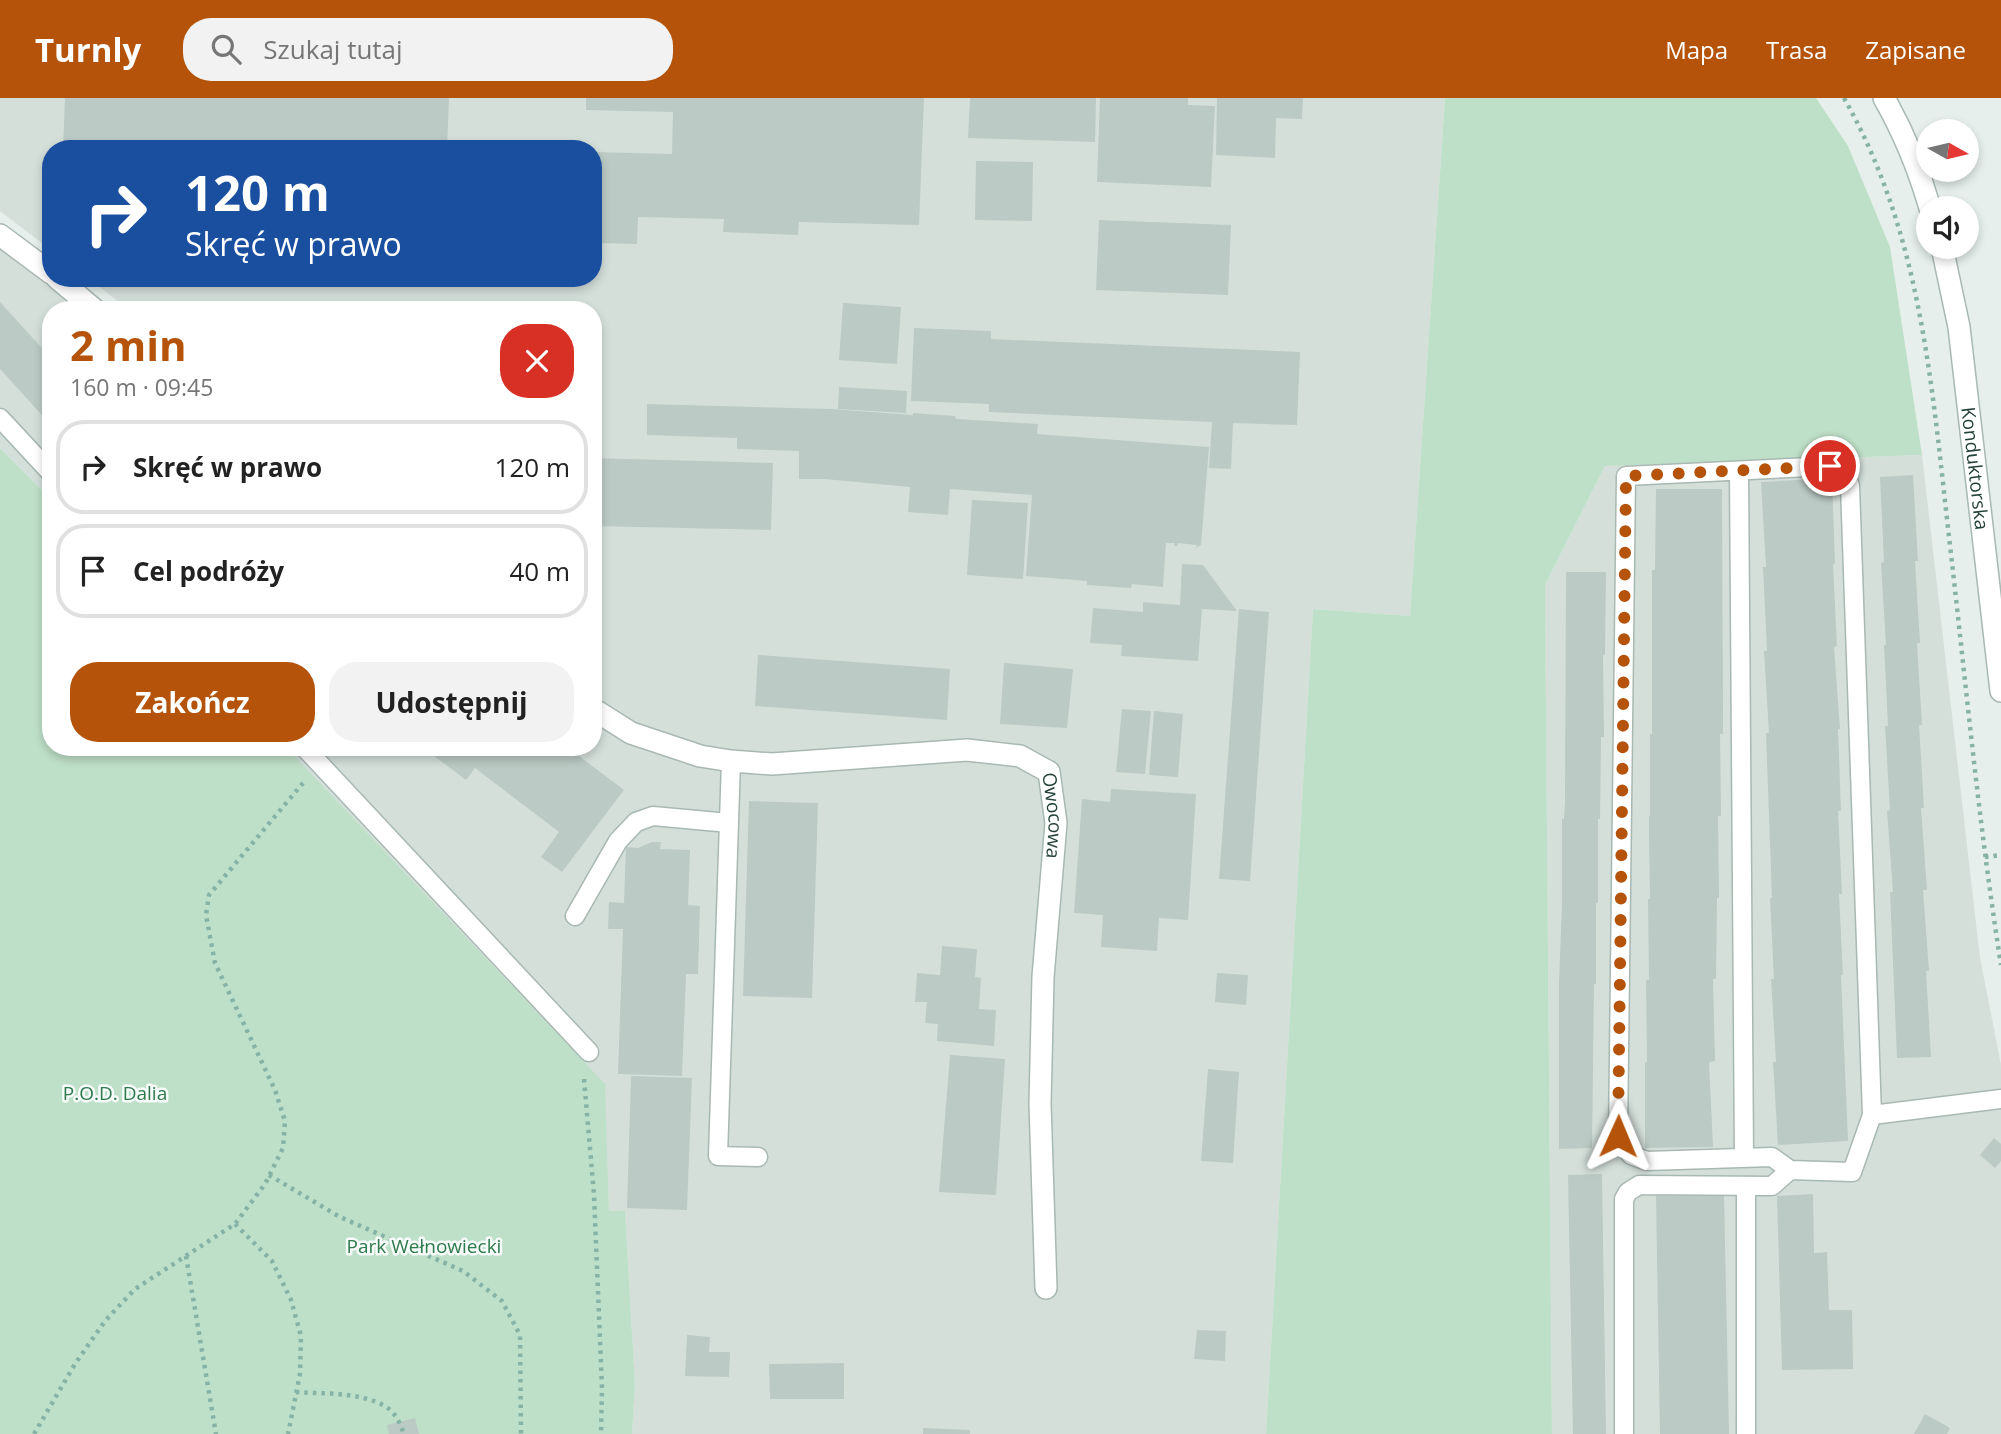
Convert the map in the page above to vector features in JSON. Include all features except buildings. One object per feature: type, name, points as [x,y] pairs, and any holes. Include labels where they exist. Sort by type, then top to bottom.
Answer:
[{"type":"street","points":[[1884,98],[1919,173],[1926,196]]},
{"type":"street","points":[[0,235],[42,266]]},
{"type":"street","name":"Konduktorska","points":[[1945,259],[1959,327],[2001,691]]},
{"type":"street","points":[[68,287],[85,301]]},
{"type":"street","name":"Owocowa","points":[[602,715],[631,733],[700,756],[731,761],[772,764],[967,750],[1020,756],[1049,772],[1056,824],[1042,989],[1040,1104],[1046,1288]]},
{"type":"lane","points":[[0,418],[42,462]]},
{"type":"lane","points":[[1830,466],[1844,469],[1850,486],[1871,1115],[1852,1172],[1790,1170],[1772,1157],[1647,1161],[1631,1155],[1618,1136],[1626,476],[1830,466]]},
{"type":"lane","points":[[1739,471],[1744,1158]]},
{"type":"lane","points":[[312,756],[583,1046]]},
{"type":"lane","points":[[731,761],[718,1156],[758,1157]]},
{"type":"lane","points":[[575,916],[618,841],[636,822],[653,816],[729,823]]},
{"type":"lane","points":[[1871,1115],[2001,1100]]},
{"type":"lane","points":[[1624,1434],[1624,1199],[1628,1192],[1639,1185],[1772,1186],[1790,1170]]},
{"type":"lane","points":[[1746,1186],[1746,1434]]},
{"type":"path","points":[[1844,98],[1867,141],[1891,201],[1905,244],[1918,302],[1937,432],[1985,857],[2001,965]]},
{"type":"path","points":[[34,1434],[104,1321],[135,1289],[235,1224],[269,1175],[283,1148],[285,1121],[275,1090],[215,963],[206,915],[209,895],[319,764]]},
{"type":"path","points":[[1985,857],[2001,855]]},
{"type":"path","points":[[583,1046],[594,1195],[602,1388],[601,1434]]},
{"type":"path","points":[[269,1175],[340,1217],[463,1271],[502,1301],[520,1335],[521,1434]]},
{"type":"path","points":[[235,1224],[272,1261],[291,1300],[301,1336],[300,1374],[288,1434]]},
{"type":"path","points":[[186,1256],[216,1434]]},
{"type":"path","points":[[296,1392],[365,1398],[387,1407],[399,1420],[404,1434]]},
{"type":"shaded area","points":[[0,98],[1445,98],[1410,616],[1313,609],[1266,1434],[632,1434],[635,1385],[625,1212],[609,1211],[604,1084],[294,756],[602,756],[602,301],[117,301],[100,287],[602,287],[602,140],[42,140],[42,243],[0,211]]},
{"type":"shaded area","points":[[0,245],[42,273],[42,287],[63,287],[84,301],[42,301],[42,490],[0,448]]},
{"type":"shaded area","points":[[1922,455],[1980,958],[2001,1065],[2001,1434],[1552,1434],[1545,585],[1605,466]]},
{"type":"green space","points":[[1445,98],[1816,98],[1848,146],[1890,247],[1922,455],[1605,466],[1545,585],[1552,1434],[1266,1434],[1313,609],[1410,616]]},
{"type":"green space","name":"Park Wełnowiecki","points":[[0,448],[42,490],[42,756],[295,756],[605,1084],[609,1211],[625,1211],[635,1385],[632,1434],[0,1434]]},
{"type":"route","points":[[1618,1136],[1626,476],[1830,466]]},
{"type":"park label","name":"P.O.D. Dalia","points":[[115,1093]]}]
